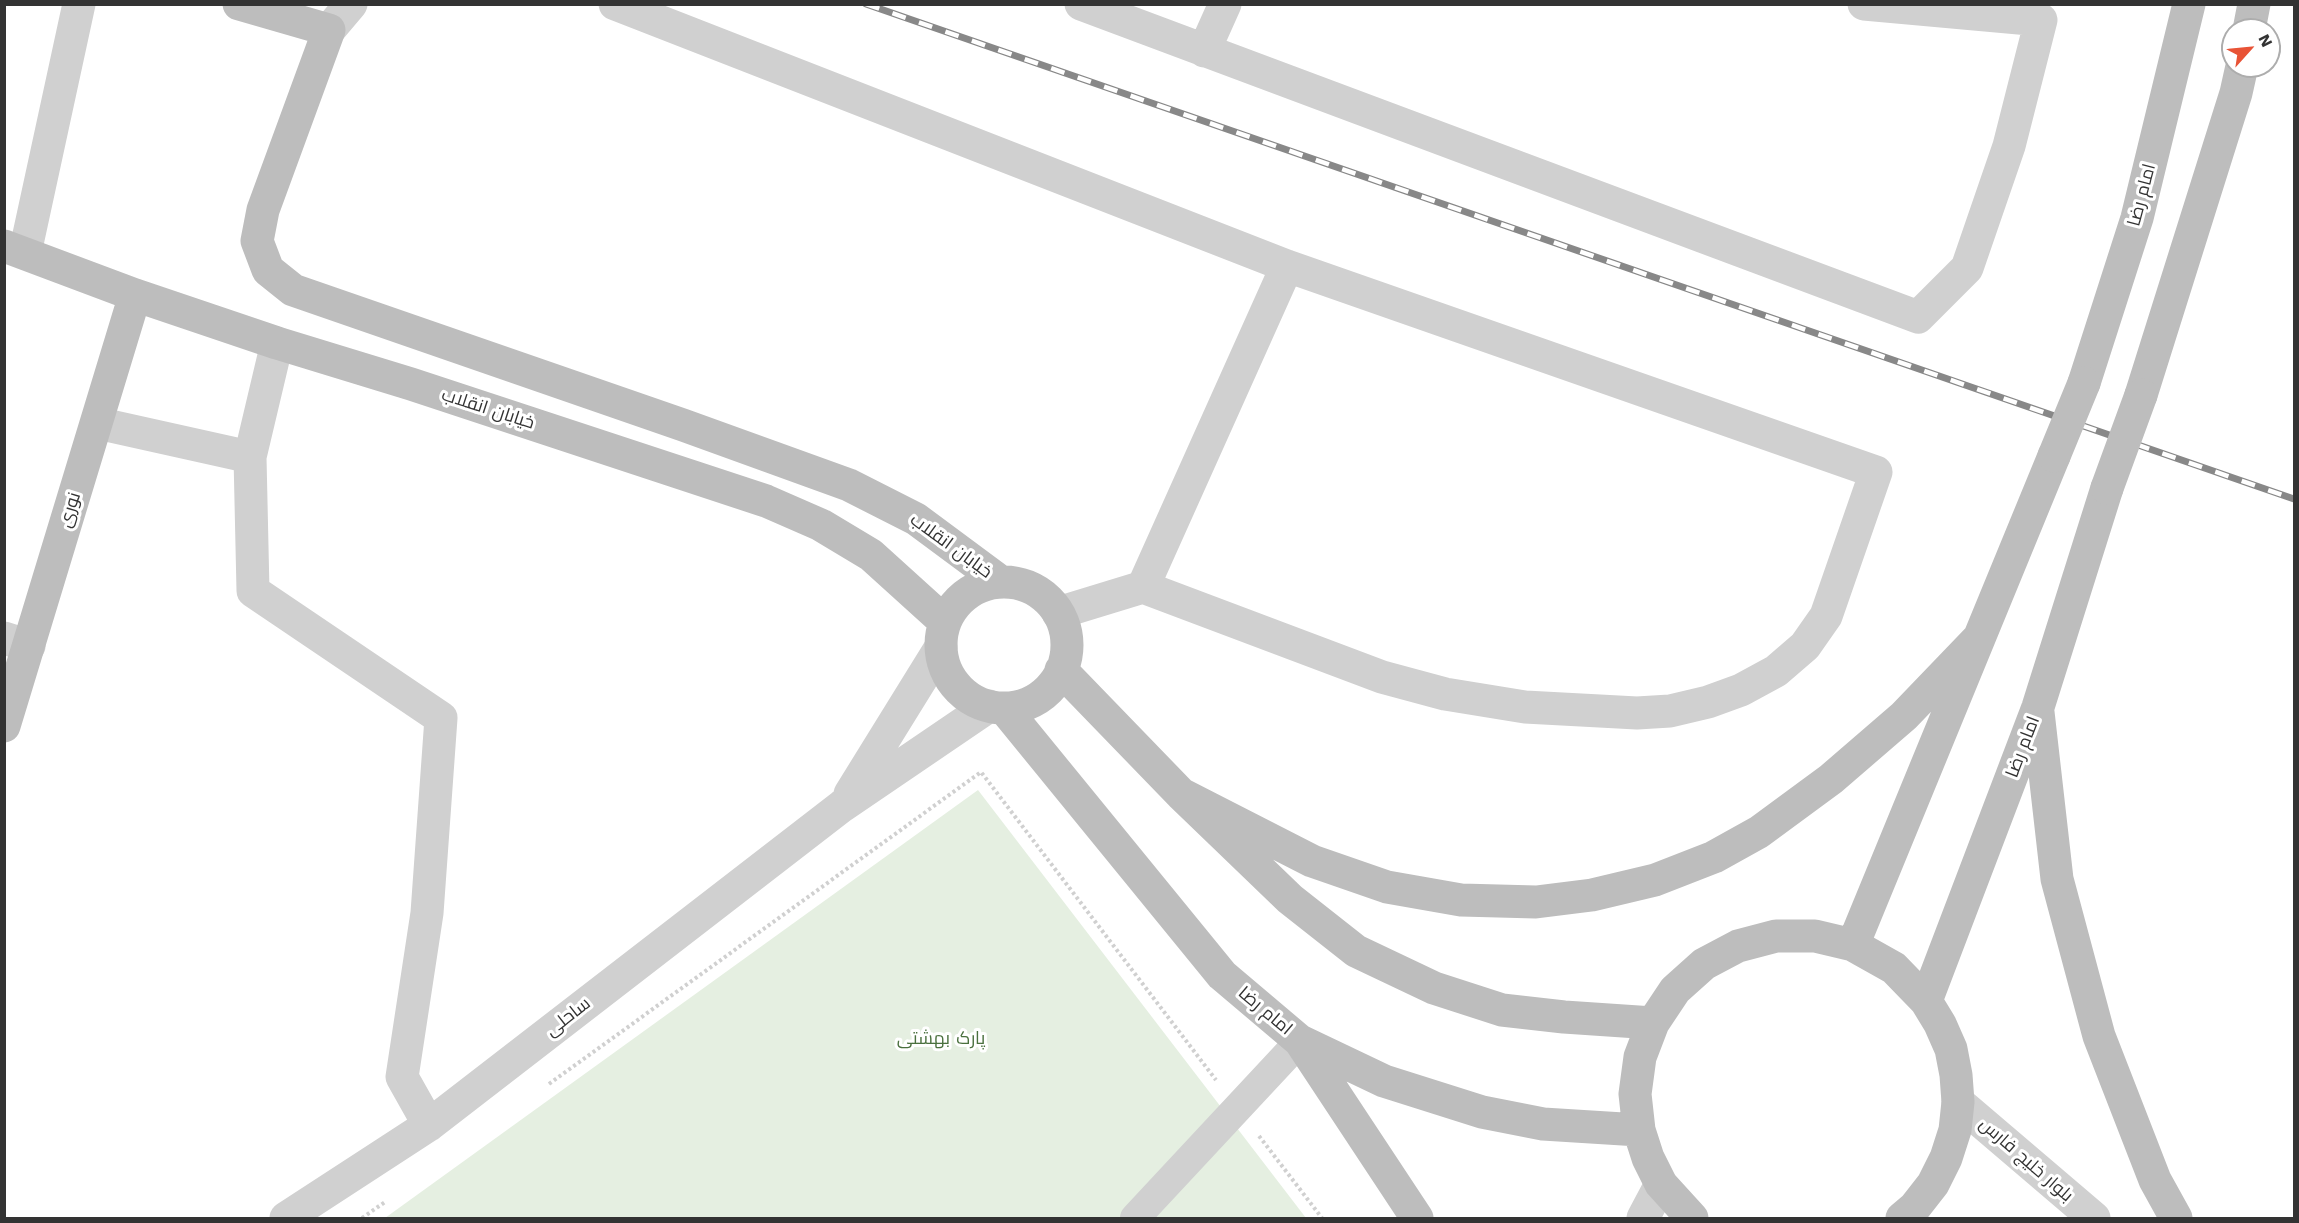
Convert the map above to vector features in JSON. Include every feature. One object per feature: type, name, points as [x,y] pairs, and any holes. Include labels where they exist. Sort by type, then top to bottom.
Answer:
[{"type":"main road","points":[[239,4],[329,30]]},
{"type":"main road","name":"امام رضا","points":[[1978,639],[2084,383],[2137,218],[2189,4]]},
{"type":"main road","name":"خیابان انقلاب","points":[[329,30],[263,210],[257,241],[268,270],[293,290],[849,485],[916,519],[1001,582]]},
{"type":"main road","name":"امام رضا","points":[[1926,1001],[2038,707],[2107,488],[2141,395],[2239,78]]},
{"type":"main road","name":"خیابان انقلاب","points":[[15,250],[135,295],[277,343],[411,384],[766,501],[821,525],[871,555],[943,635]]},
{"type":"main road","name":"نوری","points":[[4,726],[17,642],[97,423],[135,295]]},
{"type":"main road","points":[[1001,582],[1018,583],[1034,589],[1047,599],[1058,613],[1065,629],[1066,646],[1061,670],[1051,685],[1038,697],[1022,705],[996,707],[970,698],[955,684],[945,667],[943,635],[957,601],[977,587],[1001,582]]},
{"type":"main road","points":[[1181,794],[1312,861],[1387,887],[1461,900],[1536,902],[1592,895],[1655,880],[1713,857],[1759,832],[1831,779],[1904,716],[1978,639]]},
{"type":"main road","points":[[1853,945],[1978,639]]},
{"type":"main road","points":[[1061,670],[1181,794],[1290,899],[1356,951],[1434,988],[1502,1010],[1653,1023]]},
{"type":"main road","name":"امام رضا","points":[[996,707],[1222,975],[1300,1041],[1384,1081],[1482,1112],[1543,1124],[1639,1130]]},
{"type":"main road","points":[[2038,707],[2057,879],[2099,1036],[2155,1180],[2176,1218]]},
{"type":"main road","points":[[1692,1218],[1661,1184],[1648,1158],[1639,1130],[1636,1084],[1640,1057],[1653,1023],[1675,990],[1704,964],[1738,946],[1776,936],[1815,936],[1853,945],[1894,968],[1926,1001],[1951,1049],[1958,1102],[1955,1130],[1946,1158],[1932,1184],[1915,1207],[1902,1218]]},
{"type":"main road","points":[[1300,1041],[1417,1218]]},
{"type":"street","points":[[15,250],[79,4]]},
{"type":"street","points":[[329,30],[351,4]]},
{"type":"street","points":[[615,4],[1287,266],[1876,472],[1826,616],[1805,646],[1776,671],[1741,690],[1708,702],[1670,711],[1628,713],[1525,707],[1445,694],[1382,676],[1143,587],[1058,613]]},
{"type":"street","points":[[1081,4],[1918,317],[1967,268],[2009,146],[2041,20],[1864,4]]},
{"type":"street","points":[[1204,51],[1225,4]]},
{"type":"street","points":[[1143,587],[1287,266]]},
{"type":"street","points":[[277,343],[250,458],[254,591],[441,718],[428,913],[402,1077],[429,1125]]},
{"type":"street","points":[[97,423],[250,458]]},
{"type":"street","points":[[842,806],[943,635]]},
{"type":"street","name":"ساحلی","points":[[286,1218],[429,1125],[842,806],[996,707]]},
{"type":"street","points":[[1136,1218],[1300,1041]]},
{"type":"street","name":"بلوار خلیج فارس","points":[[1958,1102],[2094,1218]]},
{"type":"street","points":[[1643,1218],[1661,1184]]},
{"type":"path","points":[[546,1086],[981,772],[1322,1218]]},
{"type":"path","points":[[362,1218],[391,1198]]},
{"type":"green space","name":"پارک بهشتی","points":[[978,790],[1306,1218],[385,1218]]},
{"type":"railway","points":[[866,4],[2294,499]]}]
